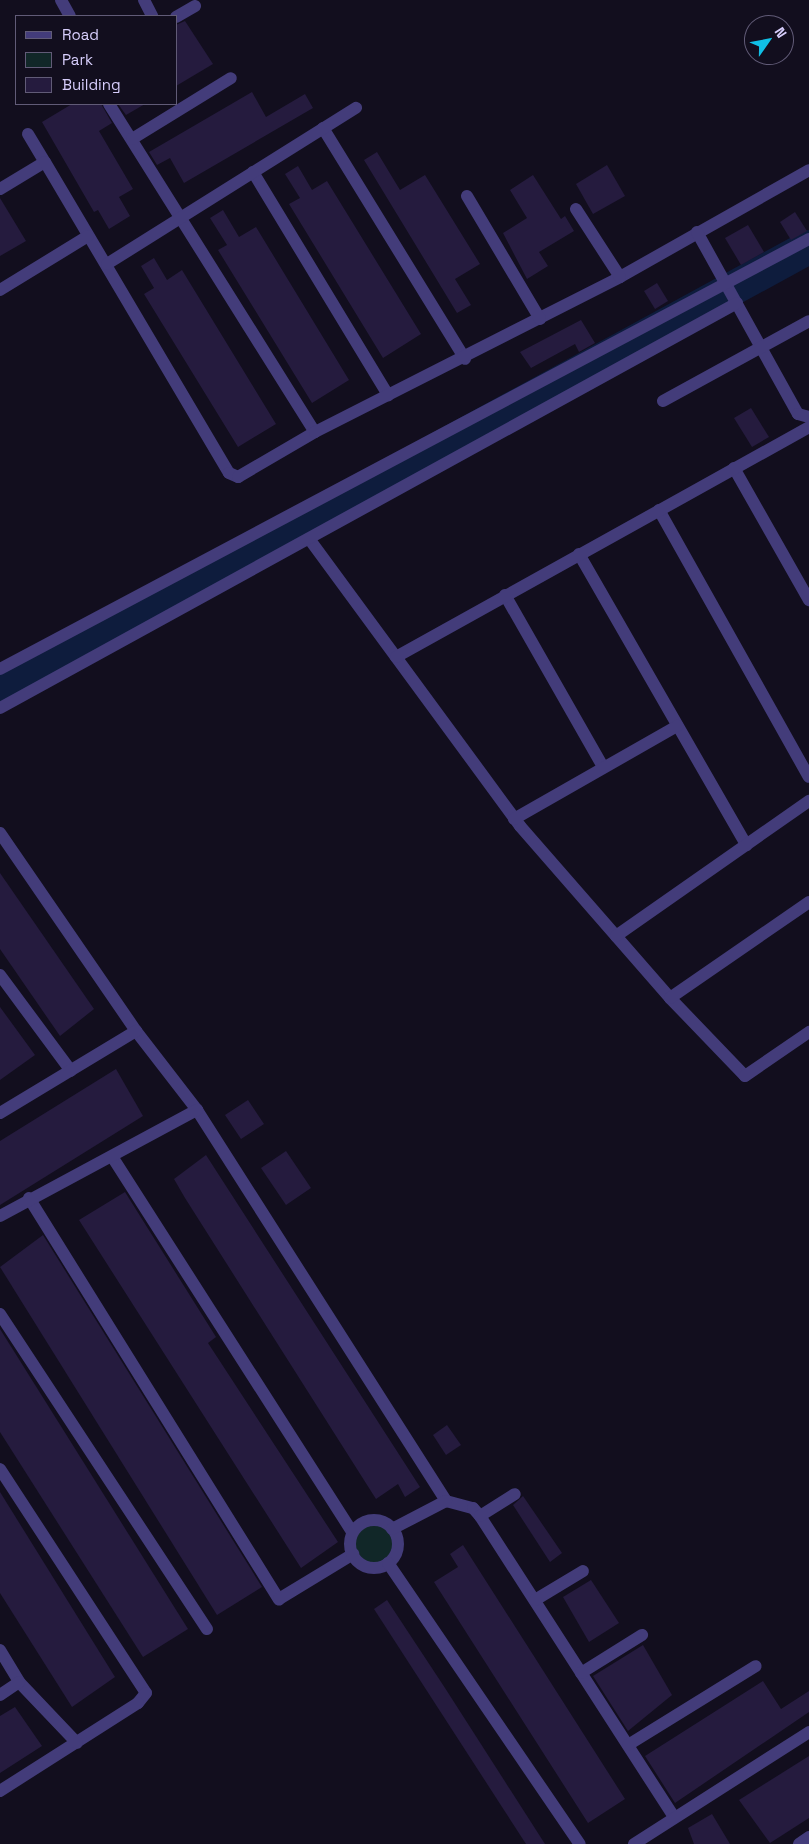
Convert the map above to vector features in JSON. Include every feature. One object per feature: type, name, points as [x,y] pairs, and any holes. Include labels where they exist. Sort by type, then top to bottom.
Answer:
[{"type":"street","points":[[61,0],[69,15]]},
{"type":"street","points":[[144,0],[152,15]]},
{"type":"street","points":[[178,16],[195,6]]},
{"type":"street","points":[[132,139],[231,78]]},
{"type":"street","points":[[110,105],[183,216],[315,432]]},
{"type":"street","points":[[107,264],[356,108]]},
{"type":"street","points":[[323,128],[465,359]]},
{"type":"street","points":[[28,134],[230,473],[238,477],[315,432],[465,359],[620,277],[809,170]]},
{"type":"street","points":[[0,189],[45,162]]},
{"type":"street","points":[[254,172],[388,395]]},
{"type":"street","points":[[467,196],[540,318]]},
{"type":"street","points":[[576,209],[620,277]]},
{"type":"street","points":[[697,232],[798,414],[809,417]]},
{"type":"street","points":[[0,290],[88,236]]},
{"type":"street","points":[[0,669],[727,285],[809,239]]},
{"type":"street","points":[[0,708],[310,540],[737,303]]},
{"type":"street","points":[[663,401],[809,321]]},
{"type":"street","points":[[396,658],[505,595],[809,426]]},
{"type":"street","points":[[734,468],[809,600]]},
{"type":"street","points":[[659,510],[809,777]]},
{"type":"street","points":[[310,540],[514,818],[670,998],[745,1076],[809,1032]]},
{"type":"street","points":[[579,554],[746,845]]},
{"type":"street","points":[[505,595],[602,766]]},
{"type":"street","points":[[514,818],[602,766],[677,726]]},
{"type":"street","points":[[616,936],[809,801]]},
{"type":"street","points":[[2,839],[136,1032],[197,1110],[446,1501]]},
{"type":"street","points":[[670,998],[809,902]]},
{"type":"street","points":[[0,975],[71,1071]]},
{"type":"street","points":[[0,1113],[136,1032]]},
{"type":"street","points":[[0,1216],[29,1198],[113,1158],[197,1110]]},
{"type":"street","points":[[113,1158],[352,1530],[352,1554]]},
{"type":"street","points":[[29,1198],[279,1599],[352,1554]]},
{"type":"street","points":[[0,1314],[207,1629]]},
{"type":"street","points":[[0,1469],[146,1688],[144,1699],[0,1791]]},
{"type":"street","points":[[480,1516],[515,1494]]},
{"type":"street","points":[[352,1530],[370,1521],[392,1529],[446,1501],[473,1508],[535,1600],[673,1816]]},
{"type":"street","points":[[352,1554],[369,1566],[388,1563],[398,1550],[392,1529]]},
{"type":"street","points":[[388,1563],[580,1844]]},
{"type":"street","points":[[535,1600],[584,1571]]},
{"type":"street","points":[[581,1673],[642,1635]]},
{"type":"street","points":[[0,1650],[19,1682],[77,1743]]},
{"type":"street","points":[[628,1745],[756,1666]]},
{"type":"street","points":[[0,1695],[19,1682]]},
{"type":"street","points":[[634,1844],[673,1816],[809,1732]]},
{"type":"street","points":[[799,1844],[809,1837]]},
{"type":"green space","points":[[727,285],[720,295],[0,688],[0,669]]},
{"type":"green space","points":[[374,1520],[383,1522],[391,1527],[396,1535],[398,1544],[396,1553],[391,1561],[383,1566],[374,1568],[365,1566],[357,1561],[352,1553],[350,1544],[352,1535],[357,1527],[365,1522]]},
{"type":"building","points":[[185,21],[213,64],[178,85],[178,24]]},
{"type":"building","points":[[252,92],[266,117],[305,94],[313,108],[184,183],[170,158],[157,165],[149,152]]},
{"type":"building","points":[[70,105],[102,105],[112,123],[99,131],[133,189],[119,197],[130,216],[109,229],[98,210],[94,212],[42,122]]},
{"type":"building","points":[[119,105],[143,105],[126,115]]},
{"type":"building","points":[[377,152],[400,190],[425,175],[480,264],[455,279],[471,305],[457,313],[364,160]]},
{"type":"building","points":[[607,165],[625,196],[593,214],[576,184]]},
{"type":"building","points":[[298,166],[312,190],[327,181],[421,334],[383,358],[289,204],[300,198],[285,174]]},
{"type":"building","points":[[533,175],[561,219],[565,216],[574,231],[539,252],[548,266],[527,279],[503,233],[527,218],[510,190]]},
{"type":"building","points":[[0,198],[26,241],[0,256]]},
{"type":"building","points":[[223,210],[239,237],[256,227],[349,380],[312,403],[218,250],[227,245],[210,218]]},
{"type":"building","points":[[795,212],[807,231],[791,240],[780,222]]},
{"type":"building","points":[[748,225],[764,252],[741,265],[725,238]]},
{"type":"building","points":[[154,258],[167,280],[182,270],[276,424],[238,447],[144,294],[154,288],[141,266]]},
{"type":"building","points":[[657,283],[668,301],[655,309],[644,291]]},
{"type":"building","points":[[581,320],[595,343],[579,352],[575,344],[531,368],[520,352]]},
{"type":"building","points":[[751,408],[769,437],[752,447],[734,418]]},
{"type":"building","points":[[0,873],[94,1009],[60,1036],[0,949]]},
{"type":"building","points":[[0,1007],[35,1055],[0,1080]]},
{"type":"building","points":[[116,1069],[143,1116],[0,1205],[0,1141]]},
{"type":"building","points":[[248,1100],[264,1124],[241,1139],[225,1115]]},
{"type":"building","points":[[286,1151],[311,1188],[286,1205],[261,1168]]},
{"type":"building","points":[[206,1155],[420,1487],[405,1497],[398,1484],[376,1499],[185,1198],[174,1179]]},
{"type":"building","points":[[125,1192],[216,1337],[208,1343],[338,1542],[301,1568],[79,1220]]},
{"type":"building","points":[[43,1235],[262,1587],[217,1615],[0,1267]]},
{"type":"building","points":[[0,1329],[188,1629],[143,1657],[0,1432]]},
{"type":"building","points":[[447,1425],[461,1445],[446,1455],[433,1435]]},
{"type":"building","points":[[0,1492],[115,1677],[72,1707],[0,1593]]},
{"type":"building","points":[[523,1496],[562,1553],[550,1562],[513,1505]]},
{"type":"building","points":[[463,1545],[625,1799],[588,1823],[434,1582],[458,1567],[450,1554]]},
{"type":"building","points":[[591,1580],[619,1623],[589,1642],[563,1597]]},
{"type":"building","points":[[387,1600],[545,1844],[526,1844],[374,1609]]},
{"type":"building","points":[[643,1645],[672,1695],[628,1731],[593,1676]]},
{"type":"building","points":[[763,1681],[781,1709],[809,1691],[809,1712],[675,1803],[645,1756]]},
{"type":"building","points":[[15,1707],[42,1746],[0,1773],[0,1716]]},
{"type":"building","points":[[809,1756],[809,1818],[770,1843],[739,1800]]},
{"type":"building","points":[[712,1814],[730,1844],[694,1844],[688,1828]]},
{"type":"waterway","points":[[0,688],[809,247]]}]
